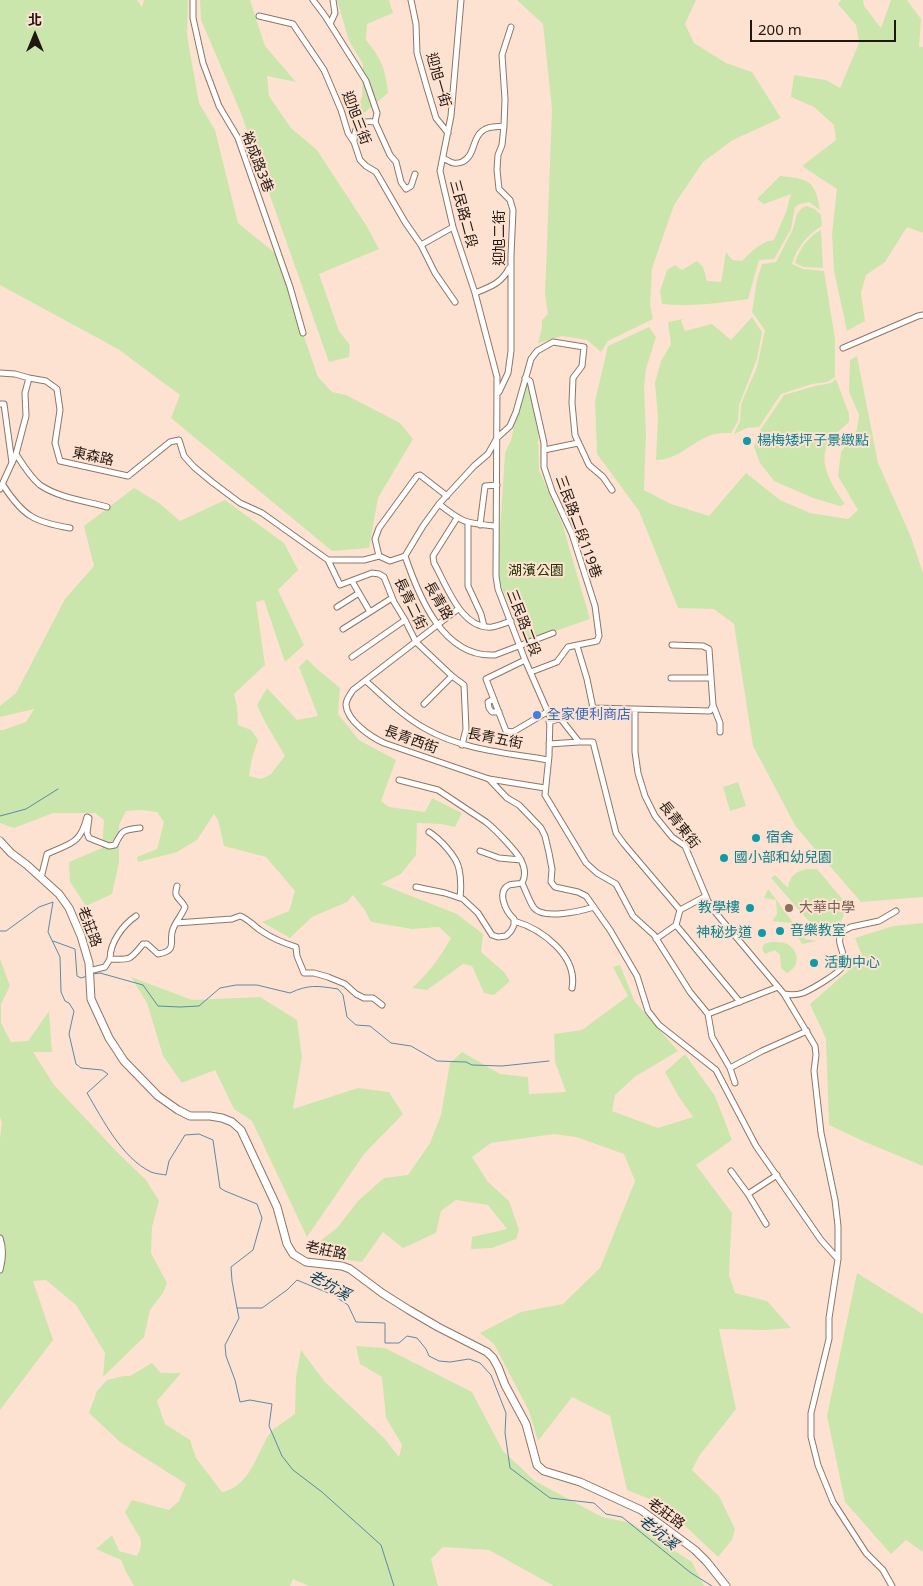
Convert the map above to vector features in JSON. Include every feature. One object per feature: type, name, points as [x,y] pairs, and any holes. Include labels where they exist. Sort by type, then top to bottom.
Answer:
[{"type":"street","name":"裕成路3巷","points":[[193,0],[193,18],[203,63],[219,106],[238,138],[304,333]]},
{"type":"street","points":[[312,0],[330,24],[366,81],[377,113],[375,122],[390,156],[396,162],[401,182],[406,189],[411,186],[415,174]]},
{"type":"street","points":[[330,24],[335,13],[333,0]]},
{"type":"street","name":"迎旭一街","points":[[411,0],[416,24],[417,53],[436,118],[448,133]]},
{"type":"street","name":"三民路二段","points":[[461,0],[451,116],[440,171],[453,227],[475,293],[498,377],[495,526],[496,576],[498,589],[525,660],[548,712],[549,744],[545,795],[586,863],[597,873],[616,884],[633,916],[656,938],[690,992],[708,1014]]},
{"type":"street","name":"迎旭三街","points":[[259,16],[292,24],[324,70],[360,160],[376,172],[405,222],[421,245],[434,273],[455,302]]},
{"type":"street","name":"迎旭二街","points":[[498,393],[508,374],[511,351],[513,210],[510,200],[500,188],[497,170],[504,126],[505,99],[502,55],[511,27]]},
{"type":"street","points":[[354,142],[355,131],[358,125],[366,121],[375,122]]},
{"type":"street","points":[[443,158],[452,164],[459,163],[471,153],[478,134],[487,128],[504,126]]},
{"type":"street","points":[[421,245],[453,227]]},
{"type":"street","points":[[475,293],[505,278],[511,266]]},
{"type":"street","points":[[843,348],[923,315]]},
{"type":"street","points":[[370,612],[352,581],[340,585],[328,560],[364,560],[379,556],[390,562],[405,556],[423,526],[447,496],[448,492],[488,454],[497,438],[510,426],[516,412],[531,359],[537,351],[553,342],[584,347],[582,366],[573,378],[572,403],[575,435],[589,465],[603,477],[612,490]]},
{"type":"street","points":[[0,373],[15,374],[29,378],[25,393],[26,416],[16,454],[2,487],[27,514],[45,524],[70,528]]},
{"type":"street","name":"東森路","points":[[29,378],[46,381],[57,389],[60,410],[55,443],[60,461],[128,476],[170,442],[179,440],[184,456],[212,482],[240,503],[262,513],[328,560]]},
{"type":"street","name":"三民路二段119巷","points":[[525,378],[530,381],[544,443],[544,467],[552,491],[572,534],[595,606],[599,636],[597,641],[568,647],[557,662],[530,672]]},
{"type":"street","points":[[0,404],[4,404],[12,463]]},
{"type":"street","points":[[544,450],[578,443]]},
{"type":"street","points":[[16,454],[27,471],[40,485],[59,494],[107,507]]},
{"type":"street","points":[[379,556],[375,539],[379,528],[416,476],[420,475],[447,496]]},
{"type":"street","points":[[480,525],[485,486],[497,485]]},
{"type":"street","points":[[439,504],[468,524],[495,526]]},
{"type":"street","points":[[457,518],[433,556],[434,563],[458,609],[471,620],[484,626],[492,627],[511,621]]},
{"type":"street","points":[[468,524],[468,586],[481,614],[484,626]]},
{"type":"street","name":"長青路","points":[[405,556],[416,587],[438,625],[447,637],[471,652],[485,656],[495,655],[553,633]]},
{"type":"street","name":"長青二街","points":[[352,581],[372,573],[384,577],[392,598],[416,642],[464,685],[466,729],[462,745]]},
{"type":"street","points":[[337,607],[359,593]]},
{"type":"street","points":[[343,628],[392,598]]},
{"type":"street","name":"長青西街","points":[[458,609],[366,682],[353,690],[346,704],[348,713],[363,731],[372,738],[489,779],[545,788]]},
{"type":"street","points":[[352,657],[405,620]]},
{"type":"street","points":[[672,645],[703,646],[709,649],[713,705],[720,723],[720,732]]},
{"type":"street","points":[[577,646],[587,679],[592,708]]},
{"type":"street","points":[[525,660],[486,679],[506,731],[513,732],[548,712]]},
{"type":"street","points":[[424,704],[452,676]]},
{"type":"street","points":[[671,678],[711,678]]},
{"type":"street","name":"長青五街","points":[[366,682],[413,721],[427,730],[462,745],[548,760]]},
{"type":"street","points":[[494,698],[488,702],[488,708],[492,712],[499,712]]},
{"type":"street","points":[[549,722],[592,708],[698,712],[710,711],[713,705]]},
{"type":"street","name":"長青東街","points":[[635,710],[635,752],[638,773],[645,796],[655,816],[672,837],[685,846],[706,896],[715,912],[778,987]]},
{"type":"street","points":[[560,718],[579,742]]},
{"type":"street","points":[[549,744],[592,742],[616,833],[680,910]]},
{"type":"street","points":[[489,779],[541,828],[545,836],[552,869],[551,882],[555,887],[578,892],[586,896],[610,930],[636,976],[648,1011],[660,1025],[716,1070],[748,1131],[777,1176],[820,1240],[838,1259]]},
{"type":"street","points":[[399,780],[433,788],[451,797],[494,828],[521,860],[525,872],[522,883]]},
{"type":"street","points":[[41,879],[47,854],[65,847],[80,836],[87,817],[90,818],[87,833],[89,838],[109,846],[116,845],[121,832],[140,828]]},
{"type":"street","points":[[429,832],[439,838],[459,868],[460,898]]},
{"type":"street","name":"老莊路","points":[[0,841],[11,853],[59,894],[69,908],[82,936],[89,963],[91,999],[124,1062],[158,1096],[178,1110],[190,1116],[222,1118],[232,1122],[241,1130],[277,1207],[286,1244],[293,1254],[306,1262],[342,1266],[350,1269],[408,1310],[487,1352],[498,1367],[505,1385],[526,1424],[536,1465],[544,1471],[580,1482],[641,1510],[695,1550],[726,1586]]},
{"type":"street","points":[[480,851],[499,858],[521,860]]},
{"type":"street","points":[[522,883],[535,909],[540,912],[548,914],[577,912],[594,907]]},
{"type":"street","points":[[522,883],[509,885],[504,890],[503,900],[509,915],[514,921],[533,928],[564,952],[574,978],[572,988]]},
{"type":"street","points":[[110,959],[125,960],[132,958],[143,944],[147,944],[158,954],[171,947],[173,943],[172,930],[185,906],[177,898],[175,893],[177,886]]},
{"type":"street","points":[[416,887],[460,898],[478,914],[492,935],[498,937],[506,936],[512,931],[514,921]]},
{"type":"street","points":[[656,938],[676,925],[680,910],[706,896]]},
{"type":"street","points":[[784,994],[803,993],[840,971],[844,960],[839,940],[843,931],[851,927],[879,921],[896,911]]},
{"type":"street","points":[[89,974],[105,966],[110,959],[112,948],[122,930],[136,916]]},
{"type":"street","points":[[176,923],[223,920],[240,916],[248,919],[250,923],[276,939],[296,948],[304,973],[336,980],[356,994],[364,998],[373,998],[382,1004]]},
{"type":"street","points":[[676,925],[740,1002]]},
{"type":"street","points":[[736,1082],[712,1038],[708,1014],[778,987],[815,1046],[814,1071],[821,1133],[835,1200],[838,1226],[838,1259],[829,1318],[829,1339],[811,1413],[811,1437],[818,1465],[833,1502],[866,1553],[883,1570],[892,1586]]},
{"type":"street","points":[[730,1068],[807,1031]]},
{"type":"street","points":[[731,1171],[748,1194],[766,1224]]},
{"type":"street","points":[[748,1194],[777,1176]]},
{"type":"street","points":[[0,1238],[4,1258],[0,1270]]},
{"type":"green space","points":[[0,0],[137,0],[142,7],[144,0],[188,0],[187,35],[199,103],[215,130],[238,223],[275,253],[318,377],[332,392],[346,395],[400,423],[413,439],[378,498],[369,548],[332,551],[171,418],[180,395],[118,349],[0,285]]},
{"type":"green space","points":[[200,0],[250,0],[265,46],[296,82],[267,76],[269,96],[291,128],[317,150],[366,225],[379,249],[319,274],[339,331],[350,345],[349,357],[329,362],[240,111],[201,20]]},
{"type":"green space","points":[[337,0],[389,0],[393,13],[367,24],[366,40],[382,64],[388,93],[363,114],[354,118],[362,97],[363,64],[349,41]]},
{"type":"green space","points":[[517,0],[696,0],[685,24],[694,43],[726,63],[752,72],[781,118],[733,140],[703,162],[674,205],[652,268],[650,305],[653,319],[608,341],[601,352],[587,340],[562,336],[538,343],[542,320],[548,314],[545,295],[552,109],[543,24]]},
{"type":"green space","points":[[841,0],[863,0],[864,6],[881,28],[891,0],[907,0],[921,19],[919,47],[923,47],[923,233],[907,227],[885,262],[866,275],[861,293],[865,321],[847,331],[834,271],[832,234],[837,189],[802,166],[836,140],[834,125],[814,107],[791,97],[794,75],[826,80],[840,88],[859,43],[856,25],[838,4]]},
{"type":"green space","points":[[780,176],[809,182],[816,192],[820,210],[809,202],[795,207],[791,229],[774,259],[759,260],[748,299],[694,305],[662,304],[660,291],[667,270],[675,265],[682,270],[697,261],[703,267],[707,281],[721,282],[726,252],[732,260],[742,261],[760,245],[774,240],[786,212],[791,194],[764,204],[757,199]]},
{"type":"green space","points":[[807,206],[815,209],[821,215],[822,226],[803,242],[792,264],[803,269],[824,271],[835,339],[835,377],[827,382],[812,384],[781,394],[759,427],[747,428],[734,434],[740,421],[741,404],[757,367],[765,330],[752,312],[757,280],[762,264],[776,262],[793,229],[797,214],[802,208]]},
{"type":"green space","points":[[821,230],[823,268],[803,267],[795,263],[805,244]]},
{"type":"green space","points":[[752,317],[762,332],[757,359],[739,405],[738,421],[731,433],[711,435],[678,454],[656,460],[658,417],[655,383],[661,361],[671,344],[668,322],[683,319],[681,321],[685,331],[712,324],[731,340]]},
{"type":"green space","points":[[649,327],[656,337],[646,369],[644,388],[646,434],[644,490],[671,504],[709,516],[746,473],[780,500],[810,513],[848,519],[858,510],[838,476],[841,452],[857,429],[859,415],[849,392],[850,360],[857,356],[878,463],[911,537],[923,573],[923,897],[861,902],[796,827],[753,746],[734,624],[714,609],[678,608],[639,511],[597,454],[595,401],[608,346]]},
{"type":"green space","points":[[836,379],[849,414],[849,422],[831,439],[826,447],[825,464],[835,489],[845,504],[840,506],[813,498],[774,481],[760,463],[754,447],[757,435],[784,395],[831,383]]},
{"type":"green space","name":"湖濱公園","points":[[528,381],[538,432],[539,470],[562,523],[590,619],[527,641],[497,578],[505,453],[511,440],[518,409]]},
{"type":"green space","points":[[134,488],[159,503],[180,521],[225,500],[284,543],[298,570],[278,590],[304,645],[285,662],[264,600],[256,602],[265,665],[234,694],[238,725],[251,730],[258,740],[249,776],[261,779],[270,775],[285,756],[257,705],[267,688],[297,720],[318,716],[299,667],[307,659],[340,688],[338,714],[359,740],[396,760],[381,801],[389,807],[425,812],[432,798],[462,813],[455,827],[441,824],[417,823],[416,855],[401,874],[381,884],[457,914],[483,934],[481,952],[504,972],[510,981],[494,995],[484,993],[472,966],[463,964],[427,990],[412,988],[424,977],[451,938],[439,927],[412,929],[371,922],[353,895],[347,902],[312,917],[290,938],[262,922],[289,911],[295,891],[266,857],[224,846],[218,820],[214,814],[197,840],[177,852],[138,862],[137,857],[157,849],[164,822],[157,812],[126,811],[119,825],[119,862],[112,894],[86,906],[70,882],[69,862],[102,848],[104,820],[95,813],[53,813],[14,828],[0,823],[0,730],[26,722],[34,709],[0,717],[0,706],[16,693],[65,599],[94,566],[84,526]]},
{"type":"green space","points":[[738,782],[746,806],[730,811],[723,787]]},
{"type":"green space","points":[[809,869],[817,869],[844,901],[844,915],[839,925],[831,928],[822,928],[823,931],[820,934],[771,878],[775,875],[788,888],[794,874]]},
{"type":"green space","points":[[768,889],[805,939],[817,941],[802,944],[790,923],[772,921],[777,914],[776,900],[764,898]]},
{"type":"green space","points":[[923,923],[923,1166],[829,1125],[826,1039],[810,1004],[863,958],[855,938],[893,926]]},
{"type":"green space","points":[[771,942],[787,944],[794,951],[797,959],[796,963],[787,973],[781,968],[780,955],[775,950],[765,954],[762,949],[764,944]]},
{"type":"green space","points":[[0,959],[10,986],[1,1004],[1,1023],[11,1042],[28,1041],[49,1011],[52,1052],[33,1052],[54,1085],[146,1180],[159,1201],[152,1227],[151,1253],[167,1283],[163,1293],[150,1310],[144,1337],[103,1377],[105,1353],[76,1305],[46,1280],[33,1281],[53,1340],[0,1410],[0,1138],[2,1123],[0,1117]]},
{"type":"green space","points":[[620,965],[635,1002],[678,1051],[636,1076],[615,1095],[612,1111],[658,1128],[693,1117],[665,1072],[685,1054],[715,1096],[732,1140],[696,1165],[732,1213],[729,1275],[735,1293],[767,1301],[791,1328],[764,1330],[719,1329],[736,1409],[699,1456],[692,1470],[719,1496],[735,1529],[732,1540],[718,1557],[662,1504],[627,1490],[610,1416],[572,1397],[538,1441],[529,1411],[494,1344],[480,1333],[521,1312],[563,1304],[600,1268],[635,1181],[624,1154],[576,1137],[554,1134],[491,1143],[472,1157],[488,1182],[509,1201],[519,1230],[516,1239],[492,1248],[471,1249],[472,1237],[507,1229],[488,1205],[456,1200],[441,1211],[436,1233],[403,1248],[383,1232],[362,1262],[314,1255],[316,1244],[337,1228],[358,1201],[384,1178],[408,1175],[430,1143],[441,1115],[450,1063],[462,1052],[500,1074],[528,1077],[529,1094],[566,1092],[555,1062],[554,1034],[582,1030],[628,996],[613,967]]},
{"type":"green space","points":[[131,977],[192,1000],[260,997],[297,1020],[302,1057],[293,1109],[358,1088],[389,1092],[403,1114],[364,1154],[307,1237],[252,1121],[234,1109],[215,1070],[182,1083],[163,1056],[147,1003]]},
{"type":"green space","points":[[857,1273],[923,1314],[923,1552],[906,1540],[891,1554],[845,1502],[827,1416]]},
{"type":"green space","points":[[356,1346],[385,1348],[472,1392],[503,1451],[535,1481],[602,1517],[631,1523],[692,1562],[704,1586],[554,1586],[489,1550],[443,1547],[431,1559],[438,1586],[309,1586],[293,1579],[290,1586],[134,1586],[121,1560],[96,1549],[112,1535],[119,1551],[137,1556],[141,1547],[141,1540],[125,1512],[132,1500],[169,1510],[179,1501],[186,1484],[120,1442],[89,1413],[97,1391],[107,1380],[130,1376],[152,1363],[161,1373],[181,1373],[157,1401],[165,1424],[190,1440],[196,1458],[222,1492],[239,1484],[251,1470],[268,1436],[295,1414],[296,1377],[301,1350],[325,1382],[384,1438],[399,1457],[402,1445],[386,1418],[382,1377],[360,1364]]},
{"type":"waterway","points":[[0,816],[26,809],[58,789]]},
{"type":"waterway","name":"老坑溪","points":[[0,931],[6,931],[39,907],[53,902],[48,932],[60,957],[61,992],[65,1001],[69,1003],[74,1011],[69,1034],[76,1064],[81,1068],[102,1070],[108,1074],[87,1093],[114,1137],[131,1158],[151,1172],[166,1175],[169,1161],[185,1135],[199,1134],[213,1140],[220,1188],[257,1204],[262,1218],[253,1250],[231,1267],[237,1308],[262,1308],[287,1290],[297,1280],[333,1295],[348,1305],[356,1322],[385,1323],[385,1343],[399,1343],[407,1336],[417,1338],[429,1356],[439,1361],[450,1362],[469,1359],[480,1363],[491,1375],[506,1413],[505,1433],[510,1468],[550,1498],[594,1503],[606,1514],[622,1517],[691,1573],[712,1586]]},
{"type":"waterway","points":[[53,941],[75,949],[77,976],[81,978],[87,976]]},
{"type":"waterway","points":[[93,974],[100,973],[143,985],[158,1006],[199,1006],[220,988],[236,985],[257,985],[290,993],[314,986],[338,989],[343,995],[347,1017],[356,1025],[370,1026],[391,1043],[411,1046],[437,1061],[502,1066],[549,1061]]},
{"type":"waterway","points":[[237,1308],[239,1318],[225,1345],[226,1356],[235,1380],[240,1402],[250,1400],[272,1404],[269,1426],[282,1456],[293,1470],[322,1492],[381,1545],[394,1586]]},
{"type":"place","name":"楊梅矮坪子景緻點","points":[[747,441]]},
{"type":"place","name":"全家便利商店","points":[[537,715]]},
{"type":"place","name":"宿舍","points":[[756,838]]},
{"type":"place","name":"國小部和幼兒園","points":[[724,858]]},
{"type":"place","name":"教學樓","points":[[750,908]]},
{"type":"place","name":"大華中學","points":[[789,908]]},
{"type":"place","name":"音樂教室","points":[[780,931]]},
{"type":"place","name":"神秘步道","points":[[762,933]]},
{"type":"place","name":"活動中心","points":[[814,963]]}]
